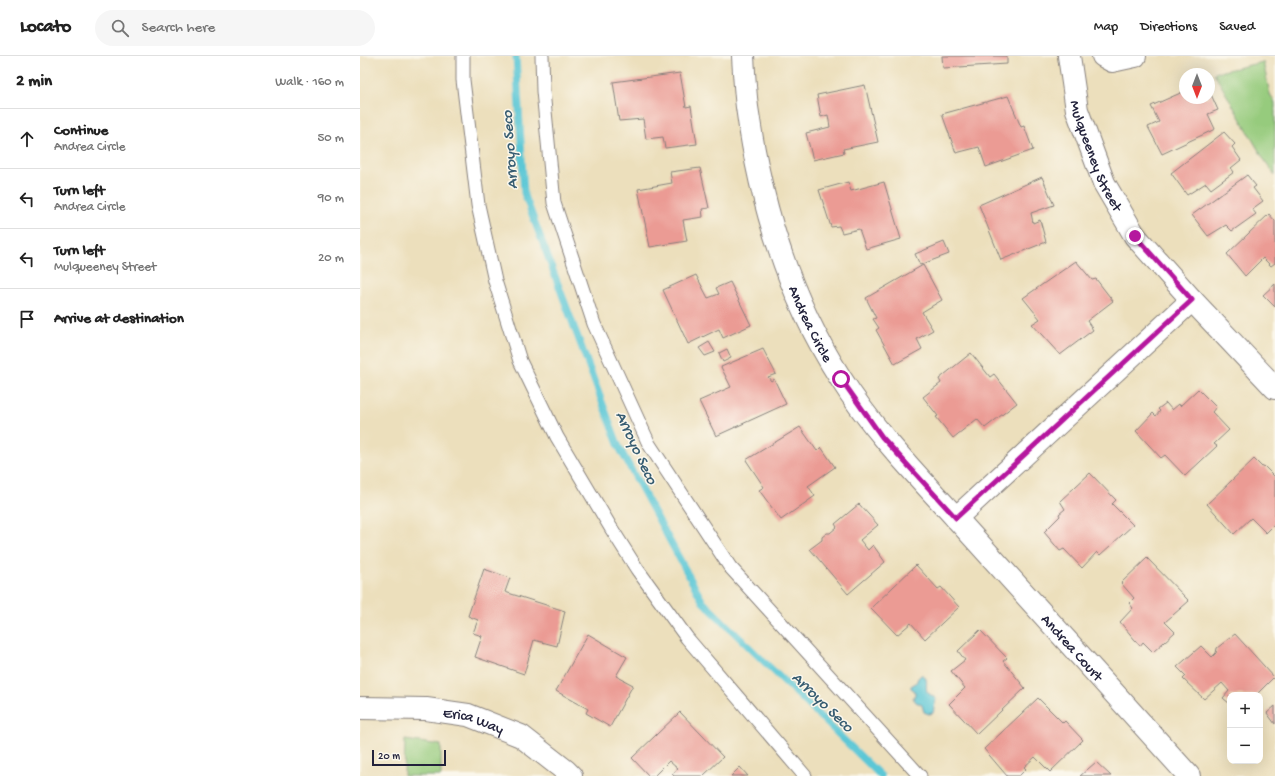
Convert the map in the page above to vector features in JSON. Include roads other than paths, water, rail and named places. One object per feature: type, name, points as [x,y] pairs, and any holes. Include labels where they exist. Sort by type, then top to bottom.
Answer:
[{"type":"street","name":"Andrea Circle","points":[[743,56],[747,106],[759,176],[779,249],[810,325],[841,379],[882,437],[956,518]]},
{"type":"street","name":"Mulqueeney Street","points":[[1069,56],[1077,110],[1104,183],[1135,236],[1192,300],[1275,388]]},
{"type":"street","points":[[1103,56],[1112,61],[1135,56]]},
{"type":"street","points":[[956,518],[1192,300]]},
{"type":"street","name":"Andrea Court","points":[[956,518],[1189,776]]},
{"type":"street","name":"Erica Way","points":[[360,708],[426,709],[468,715],[521,736],[571,776]]},
{"type":"lane","points":[[462,56],[463,80],[478,205],[495,282],[520,361],[557,437],[637,569],[687,638],[805,776]]},
{"type":"lane","points":[[542,56],[543,91],[554,203],[594,324],[650,444],[730,567],[920,776]]},
{"type":"water","points":[[921,675],[923,675],[926,679],[927,692],[936,699],[933,713],[929,714],[924,712],[922,705],[916,702],[913,698],[915,692],[911,686],[916,683]]},
{"type":"waterway","name":"Arroyo Seco","points":[[516,56],[524,193],[619,447],[703,602],[881,776]]}]
